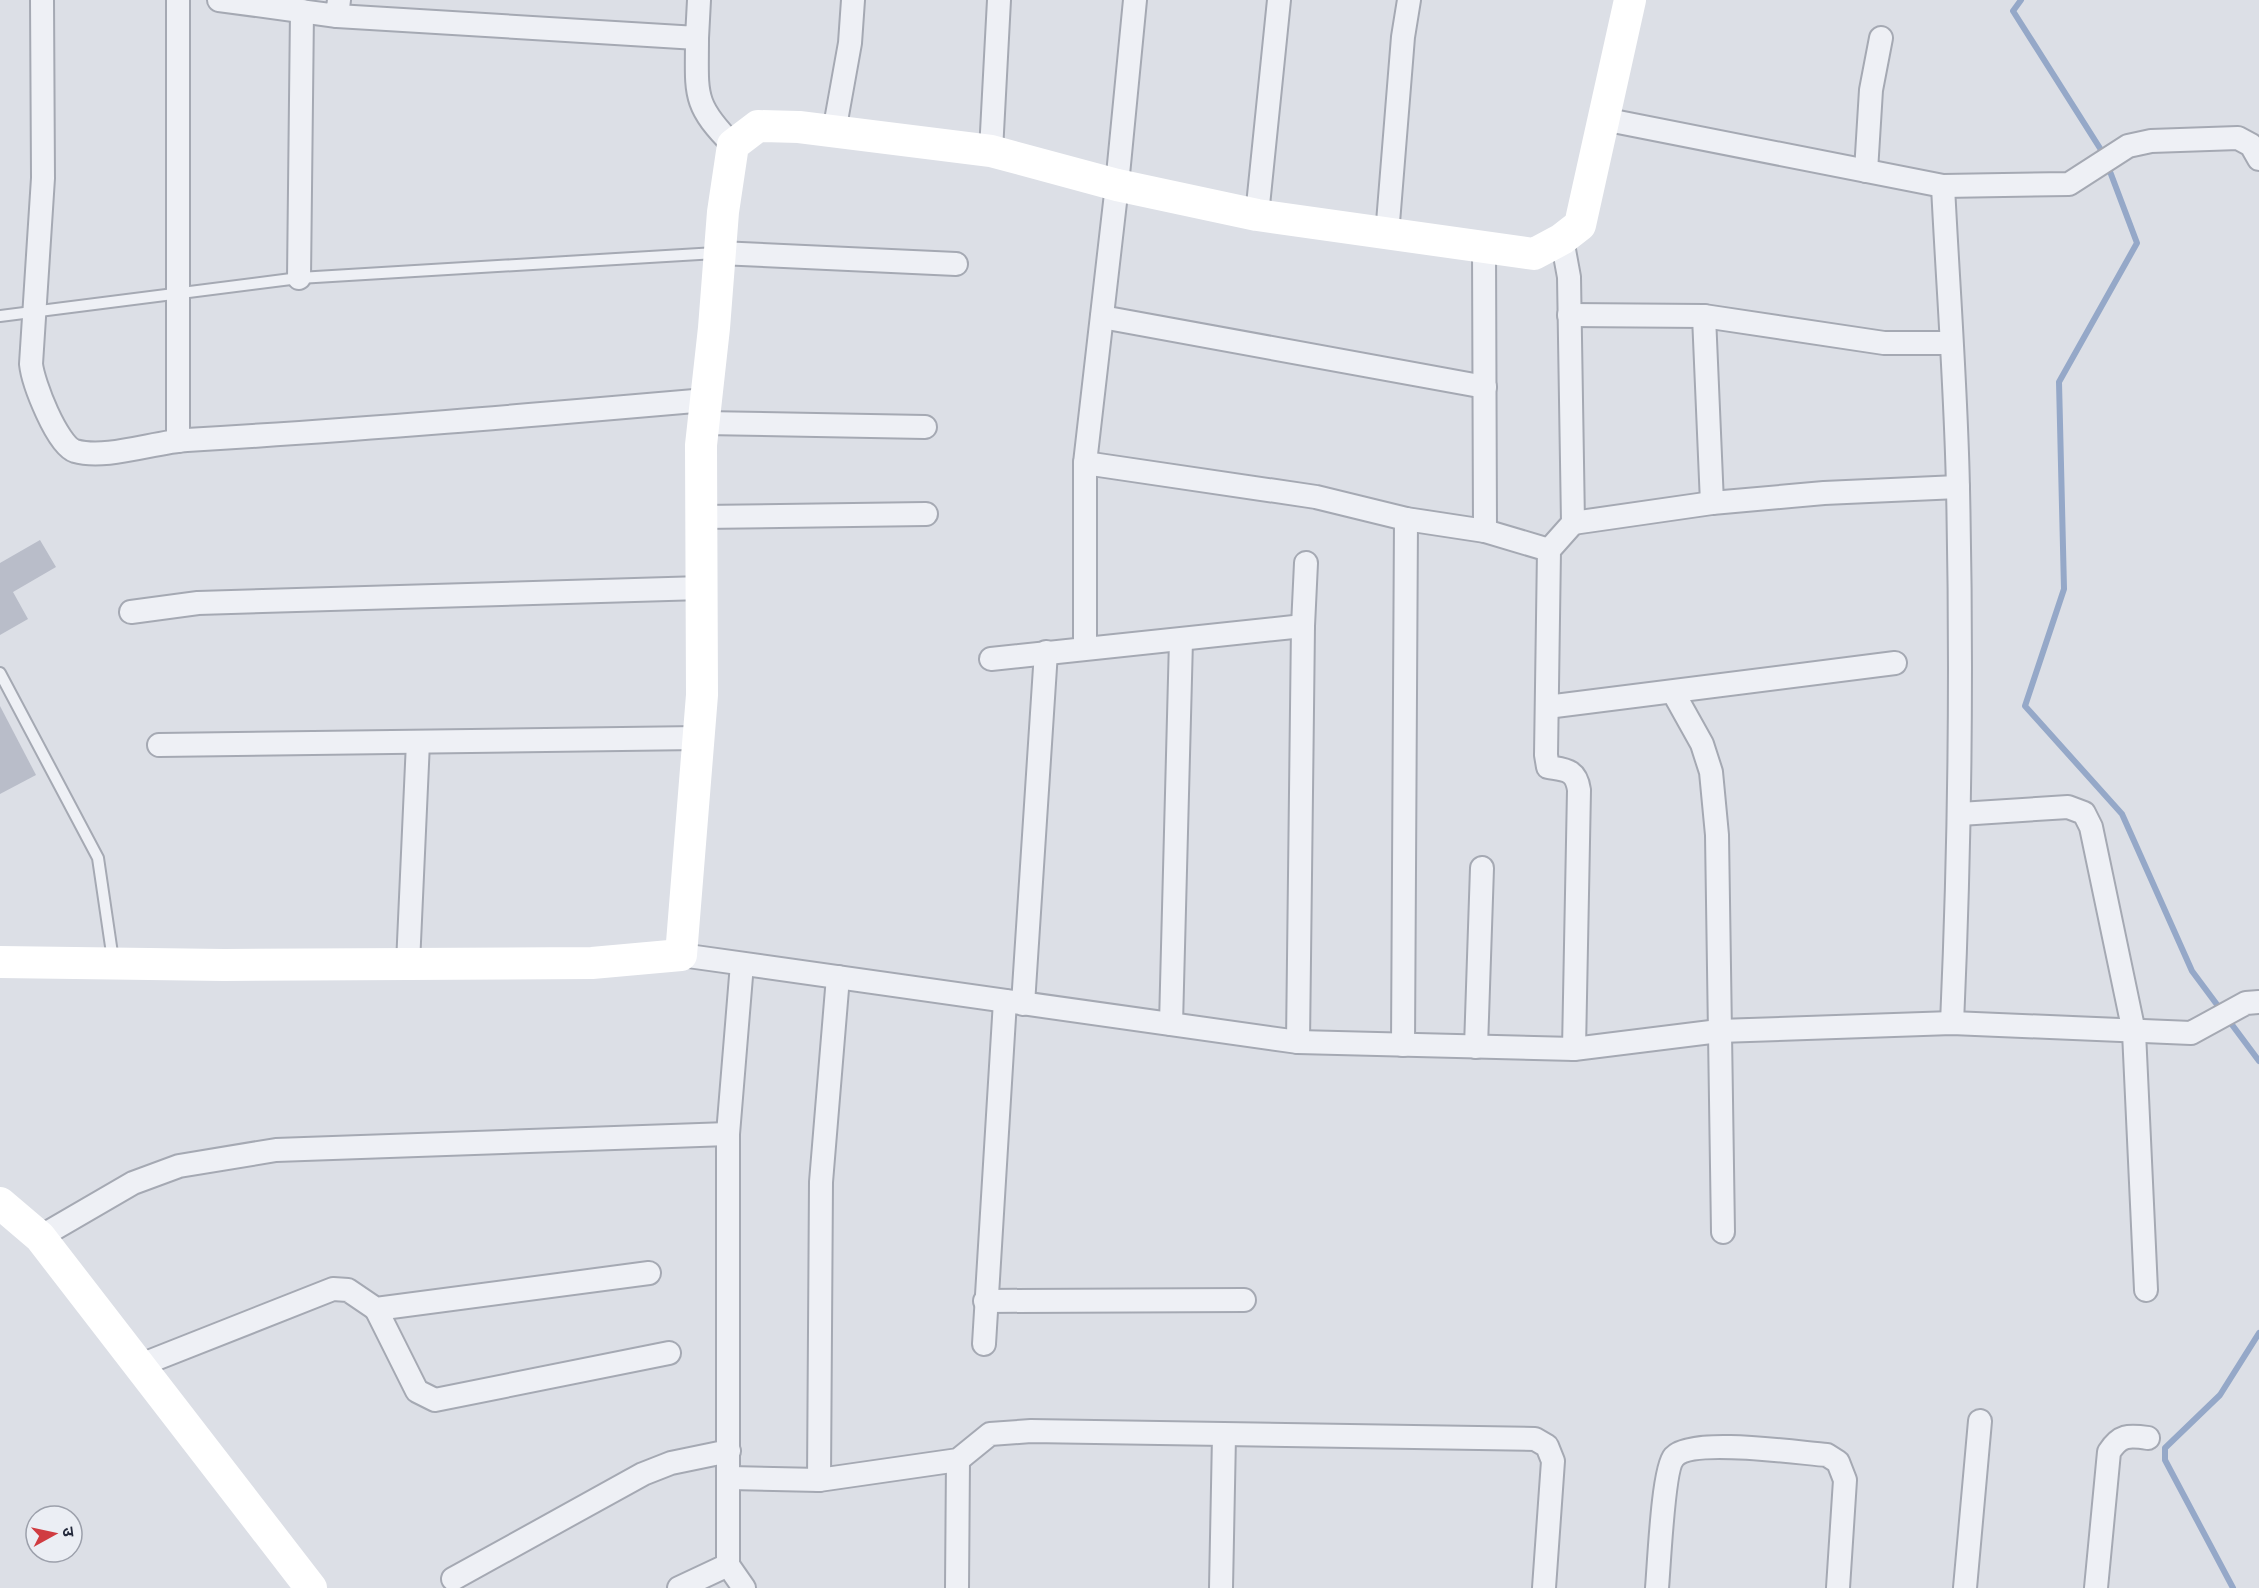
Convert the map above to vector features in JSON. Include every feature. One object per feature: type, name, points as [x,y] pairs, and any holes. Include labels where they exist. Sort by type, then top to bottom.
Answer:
[{"type":"street","points":[[42,0],[43,178],[31,364],[33,381],[61,438],[72,450],[91,454],[177,441],[705,411],[926,428]]},
{"type":"street","points":[[177,441],[178,0]]},
{"type":"street","points":[[219,0],[302,11],[338,8],[697,38]]},
{"type":"street","points":[[699,0],[697,38],[700,104],[708,120],[733,146]]},
{"type":"street","points":[[834,132],[850,43],[853,0]]},
{"type":"street","points":[[991,151],[999,0]]},
{"type":"street","points":[[1085,647],[1085,463],[1117,185],[1135,0]]},
{"type":"street","points":[[1257,215],[1279,0]]},
{"type":"street","points":[[1387,235],[1409,0]]},
{"type":"street","points":[[681,956],[702,695],[701,445],[719,253],[733,146],[758,126],[834,132],[991,151],[1117,185],[1257,215],[1534,254],[1562,239],[1580,225],[1630,0]]},
{"type":"street","points":[[299,278],[302,11]]},
{"type":"street","points":[[1866,171],[1871,90],[1881,38]]},
{"type":"street","points":[[1603,119],[1943,186],[2069,184],[2128,146],[2151,141],[2238,138],[2251,145],[2259,159]]},
{"type":"street","points":[[1943,186],[1958,487],[1960,814],[1952,1023]]},
{"type":"street","points":[[1562,239],[1569,277],[1573,523]]},
{"type":"street","points":[[1484,248],[1485,531]]},
{"type":"street","points":[[719,253],[956,264]]},
{"type":"street","points":[[1569,315],[1704,316],[1884,343],[1951,343]]},
{"type":"street","points":[[1704,316],[1712,503]]},
{"type":"street","points":[[1102,317],[1485,387]]},
{"type":"street","points":[[1085,463],[1316,497],[1406,519],[1485,531],[1549,550]]},
{"type":"street","points":[[1575,1049],[1579,790],[1574,774],[1567,770],[1548,767],[1546,764],[1549,550],[1573,523],[1712,503],[1824,493],[1958,487]]},
{"type":"street","points":[[701,518],[926,514]]},
{"type":"street","points":[[1403,1045],[1406,519]]},
{"type":"street","points":[[1298,1042],[1303,626],[1306,563]]},
{"type":"street","points":[[131,612],[198,603],[702,588]]},
{"type":"street","points":[[992,659],[1085,647],[1180,640],[1303,626]]},
{"type":"street","points":[[1171,1024],[1180,640]]},
{"type":"street","points":[[984,1344],[985,1301],[1046,652]]},
{"type":"street","points":[[1547,707],[1895,663]]},
{"type":"street","points":[[1674,692],[1702,744],[1711,772],[1717,835],[1723,1232]]},
{"type":"street","points":[[159,745],[698,738]]},
{"type":"street","points":[[408,964],[418,742]]},
{"type":"street","points":[[1960,814],[2068,807],[2084,813],[2091,827],[2134,1032],[2141,1224],[2146,1290]]},
{"type":"street","points":[[1476,1047],[1482,868]]},
{"type":"street","points":[[0,962],[591,963],[681,956],[1298,1042],[1575,1049],[1719,1031],[1952,1023],[2191,1033],[2253,1003]]},
{"type":"street","points":[[742,964],[728,1134],[730,1478],[728,1565],[744,1588]]},
{"type":"street","points":[[819,1480],[821,1182],[838,978]]},
{"type":"street","points":[[40,1237],[133,1183],[179,1166],[276,1150],[728,1134]]},
{"type":"street","points":[[0,1203],[40,1237],[311,1588]]},
{"type":"street","points":[[376,1309],[649,1274]]},
{"type":"street","points":[[138,1366],[333,1289],[348,1290],[376,1309],[417,1391],[435,1400],[669,1353]]},
{"type":"street","points":[[985,1301],[1244,1300]]},
{"type":"street","points":[[1965,1588],[1980,1421]]},
{"type":"street","points":[[730,1478],[819,1480],[958,1460],[990,1434],[1031,1431],[1535,1440],[1547,1446],[1553,1461],[1544,1588]]},
{"type":"street","points":[[2096,1588],[2109,1452],[2116,1441],[2127,1435],[2148,1437]]},
{"type":"street","points":[[1221,1588],[1224,1436]]},
{"type":"street","points":[[1657,1588],[1667,1482],[1672,1458],[1682,1450],[1732,1446],[1827,1455],[1838,1462],[1845,1480],[1838,1588]]},
{"type":"street","points":[[453,1579],[643,1473],[671,1463],[729,1451]]},
{"type":"street","points":[[957,1588],[958,1460]]},
{"type":"street","points":[[680,1588],[728,1565]]},
{"type":"lane","points":[[0,316],[299,278],[719,253]]},
{"type":"lane","points":[[0,674],[98,858],[113,963]]},
{"type":"building","points":[[40,540],[56,567],[13,592],[28,619],[0,635],[0,563]]},
{"type":"building","points":[[0,706],[36,775],[0,794]]},
{"type":"waterway","points":[[2021,0],[2013,11],[2103,153],[2137,243],[2059,382],[2064,589],[2025,706],[2122,814],[2192,971],[2221,1010]]},
{"type":"waterway","points":[[2227,1018],[2259,1061]]},
{"type":"waterway","points":[[2233,1588],[2165,1460],[2165,1448],[2220,1395],[2259,1333]]}]
